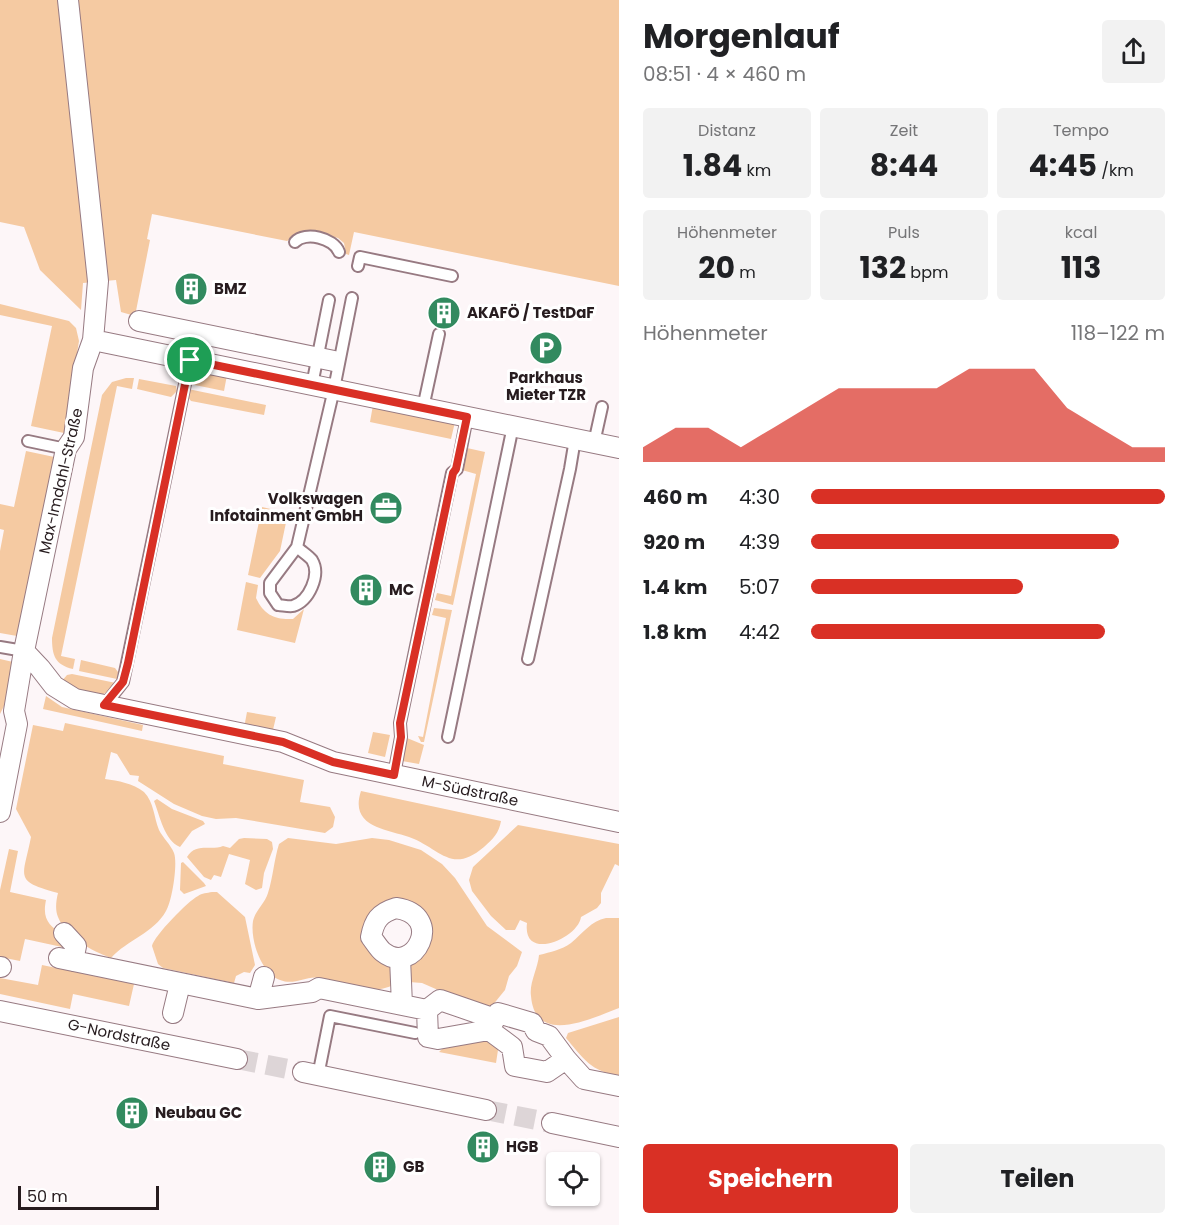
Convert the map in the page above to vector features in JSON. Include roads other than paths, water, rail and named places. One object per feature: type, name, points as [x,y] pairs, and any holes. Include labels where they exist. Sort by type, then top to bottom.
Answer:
[{"type":"street","name":"Max-Imdahl-Straße","points":[[0,812],[17,724],[14,711],[24,651],[66,449],[74,437],[83,369],[93,340],[98,282],[68,0]]},
{"type":"street","points":[[136,326],[326,360]]},
{"type":"street","points":[[93,340],[619,448]]},
{"type":"street","name":"M-Südstraße","points":[[24,651],[54,686],[75,699],[283,742],[333,762],[619,822]]},
{"type":"street","name":"Max-Imdahl-Straße","points":[[0,730],[14,711]]},
{"type":"street","points":[[64,933],[76,946],[66,959],[154,972],[174,998],[258,999],[312,992],[319,988],[427,1010]]},
{"type":"street","points":[[400,957],[402,1005]]},
{"type":"street","points":[[258,999],[264,977]]},
{"type":"street","points":[[496,1017],[438,1039],[423,1040],[427,1010],[440,1000],[541,1028],[584,1079],[619,1086]]},
{"type":"street","name":"G-Nordstraße","points":[[4,1012],[237,1059]]},
{"type":"street","points":[[496,1017],[512,1047],[516,1066],[547,1072],[566,1059]]},
{"type":"street","points":[[512,1047],[541,1028]]},
{"type":"street","points":[[310,1074],[486,1110]]},
{"type":"street","points":[[552,1123],[619,1137]]},
{"type":"lane","points":[[295,242],[298,238],[308,236],[327,240],[337,246],[339,252]]},
{"type":"lane","points":[[358,266],[360,257],[452,276]]},
{"type":"lane","points":[[297,548],[312,560],[316,572],[312,588],[293,606],[278,605],[270,593],[270,583],[297,548],[334,389],[352,298]]},
{"type":"lane","points":[[312,385],[326,360],[329,300]]},
{"type":"lane","points":[[423,408],[439,334]]},
{"type":"lane","points":[[104,705],[123,682],[128,663],[190,360]]},
{"type":"lane","points":[[594,443],[602,407]]},
{"type":"lane","points":[[394,775],[401,737],[400,723],[467,417]]},
{"type":"lane","points":[[448,737],[513,426]]},
{"type":"lane","points":[[528,659],[575,439]]},
{"type":"lane","points":[[28,441],[66,449]]},
{"type":"lane","points":[[0,647],[24,651]]},
{"type":"lane","points":[[310,1074],[330,1016],[423,1040]]},
{"type":"tunnel","points":[[237,1059],[303,1072]]},
{"type":"tunnel","points":[[486,1110],[552,1123]]},
{"type":"place","name":"BMZ","points":[[191,289]]},
{"type":"place","name":"AKAFÖ / TestDaF","points":[[444,313]]},
{"type":"place","name":"Parkhaus Mieter TZR","points":[[546,348]]},
{"type":"place","name":"Volkswagen Infotainment GmbH","points":[[386,508]]},
{"type":"place","name":"MC","points":[[366,590]]},
{"type":"place","name":"Neubau GC","points":[[132,1113]]},
{"type":"place","name":"HGB","points":[[483,1147]]},
{"type":"place","name":"GB","points":[[380,1167]]}]
